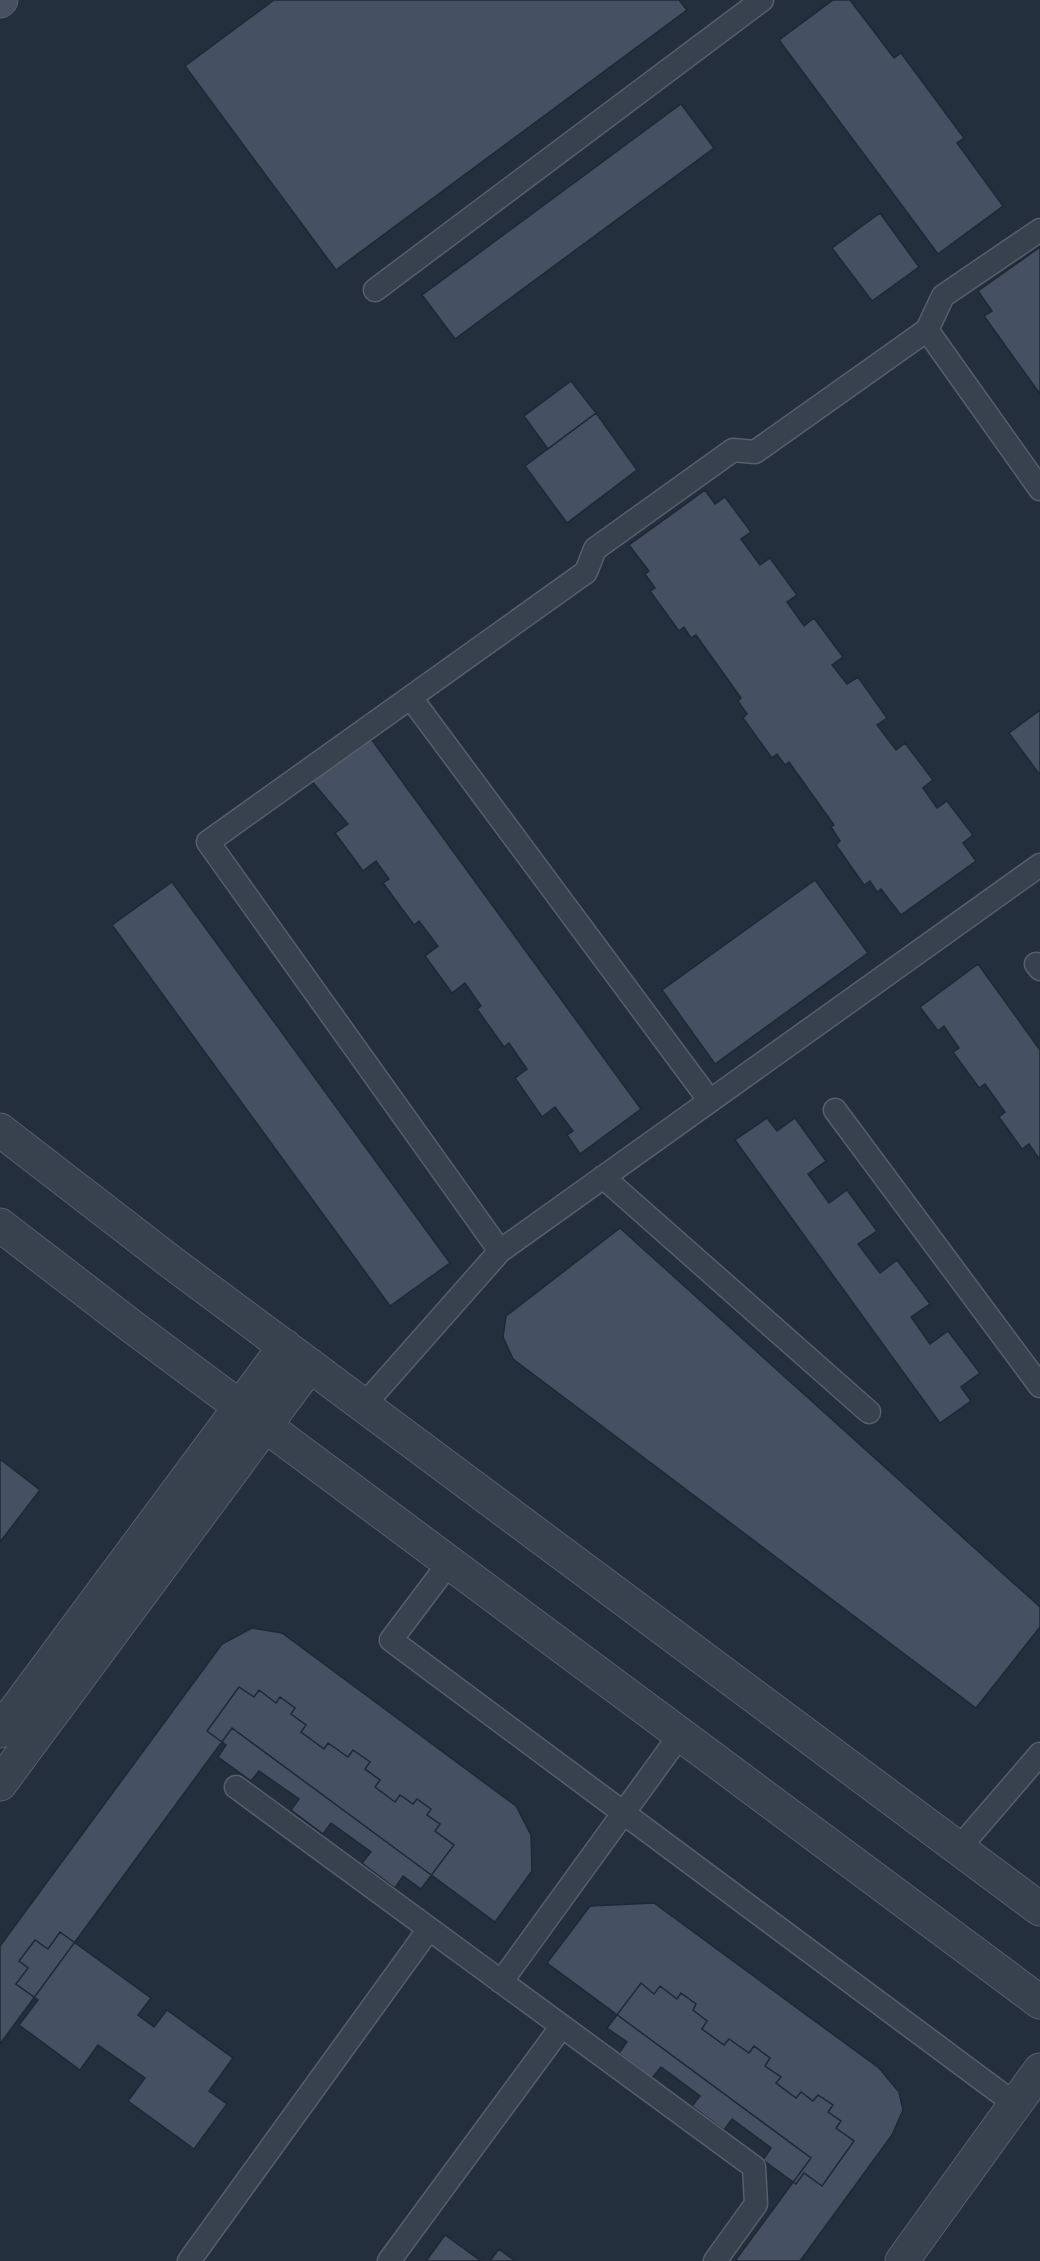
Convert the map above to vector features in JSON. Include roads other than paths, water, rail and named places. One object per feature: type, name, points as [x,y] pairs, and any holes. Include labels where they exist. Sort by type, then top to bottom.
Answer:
[{"type":"street","points":[[0,1130],[364,1406],[1040,1909]]},
{"type":"street","points":[[0,1226],[239,1407],[1040,2002]]},
{"type":"street","points":[[0,1731],[285,1346]]},
{"type":"street","points":[[0,1784],[310,1365]]},
{"type":"street","points":[[902,2261],[1040,2070]]},
{"type":"lane","points":[[375,290],[762,0]]},
{"type":"lane","points":[[500,1251],[208,842],[586,572],[595,549],[668,496],[733,450],[755,452],[927,330],[943,296],[1040,230]]},
{"type":"lane","points":[[927,330],[1040,489]]},
{"type":"lane","points":[[411,698],[710,1101]]},
{"type":"lane","points":[[364,1406],[500,1251],[1040,865]]},
{"type":"lane","points":[[835,1110],[1040,1386]]},
{"type":"lane","points":[[603,1177],[869,1412]]},
{"type":"lane","points":[[449,1563],[391,1641],[1015,2104]]},
{"type":"lane","points":[[501,1982],[680,1735]]},
{"type":"lane","points":[[959,1848],[1040,1754]]},
{"type":"lane","points":[[236,1787],[754,2167],[756,2204],[715,2261]]},
{"type":"lane","points":[[189,2261],[429,1929]]},
{"type":"lane","points":[[388,2261],[562,2026]]}]
